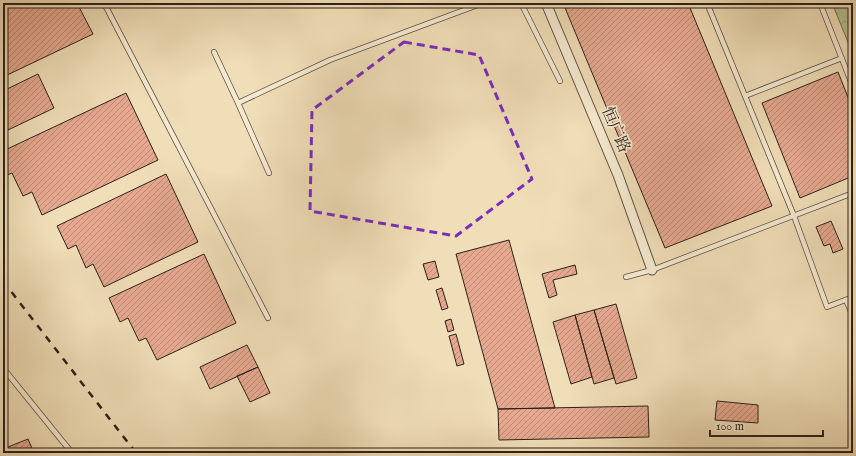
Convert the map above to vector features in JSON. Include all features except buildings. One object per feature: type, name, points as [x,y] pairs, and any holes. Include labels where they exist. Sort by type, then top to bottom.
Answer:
[{"type":"street","name":"恒广路","points":[[546,3],[618,175],[652,270]]},
{"type":"lane","points":[[104,3],[268,318]]},
{"type":"lane","points":[[238,103],[330,60],[483,3]]},
{"type":"lane","points":[[522,3],[560,81]]},
{"type":"lane","points":[[707,3],[794,216],[827,307],[853,297]]},
{"type":"lane","points":[[820,3],[853,87]]},
{"type":"lane","points":[[214,52],[269,174]]},
{"type":"lane","points":[[745,96],[842,58]]},
{"type":"lane","points":[[626,277],[652,270],[853,194]]},
{"type":"lane","points":[[846,300],[853,316]]},
{"type":"lane","points":[[3,368],[72,453]]},
{"type":"highlighted area","points":[[404,42],[479,55],[532,179],[456,236],[310,211],[312,110]]},
{"type":"green space","points":[[832,3],[853,3],[853,46],[850,47]]},
{"type":"railway","points":[[3,281],[136,453]]}]
